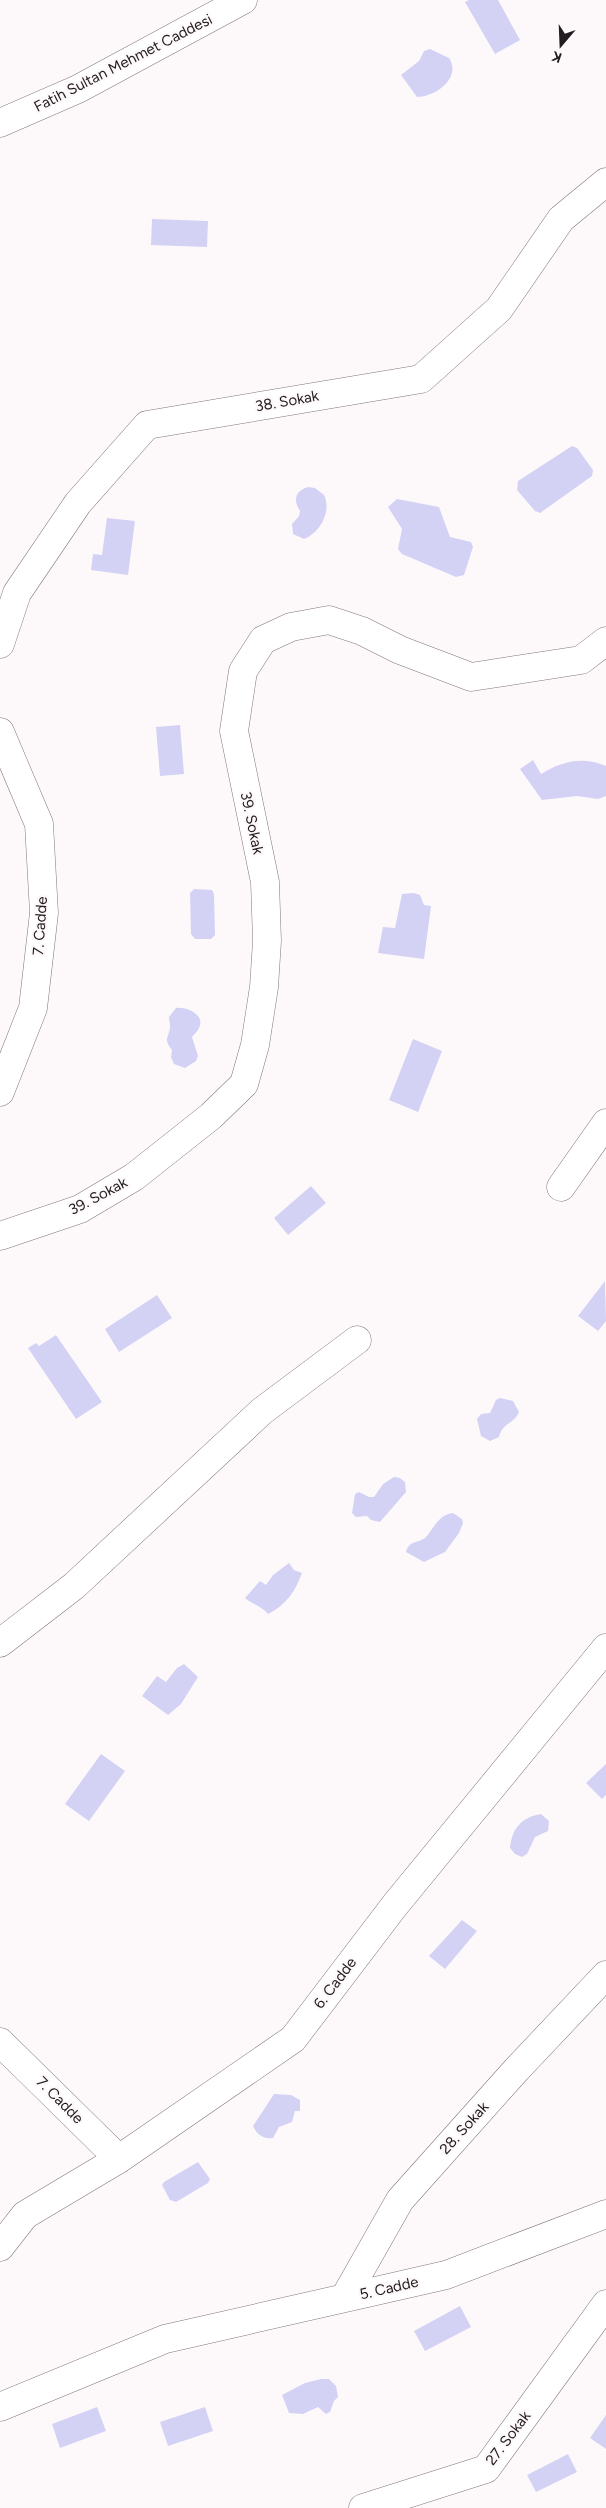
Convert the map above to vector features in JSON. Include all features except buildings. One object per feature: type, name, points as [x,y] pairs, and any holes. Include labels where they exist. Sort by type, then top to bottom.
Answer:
[{"type":"street","name":"Fatih Sultan Mehmet Caddesi","points":[[0,123],[78,89],[243,0]]},
{"type":"street","name":"38. Sokak","points":[[0,644],[17,594],[72,511],[147,425],[421,378],[499,309],[561,218],[606,182]]},
{"type":"street","name":"39. Sokak","points":[[0,1236],[80,1209],[134,1177],[211,1116],[244,1084],[255,1045],[264,987],[267,941],[265,882],[234,731],[243,671],[263,640],[291,627],[329,620],[362,631],[400,650],[471,677],[581,660],[606,641]]},
{"type":"street","name":"7. Cadde","points":[[0,732],[39,824],[44,913],[33,1008],[0,1092]]},
{"type":"street","points":[[561,1187],[606,1123]]},
{"type":"street","points":[[0,1643],[74,1586],[262,1411],[357,1340]]},
{"type":"street","name":"6. Cadde","points":[[0,2247],[25,2215],[119,2160],[293,2039],[395,1905],[606,1648]]},
{"type":"street","name":"28. Sokak","points":[[345,2297],[400,2200],[517,2068],[606,1975]]},
{"type":"street","name":"7. Cadde","points":[[0,2042],[119,2160]]},
{"type":"street","name":"5. Cadde","points":[[0,2407],[165,2339],[446,2274],[606,2214]]},
{"type":"street","name":"27. Sokak","points":[[363,2508],[486,2468],[606,2304]]},
{"type":"water","points":[[469,0],[498,0],[520,40],[495,54],[465,2]]},
{"type":"water","points":[[430,49],[449,58],[452,65],[452,73],[445,85],[438,90],[431,94],[417,97],[401,75],[419,61],[424,51]]},
{"type":"water","points":[[152,219],[208,221],[207,247],[151,245]]},
{"type":"water","points":[[572,446],[577,448],[593,470],[592,476],[540,513],[535,511],[517,490],[518,481]]},
{"type":"water","points":[[308,487],[315,488],[324,495],[326,508],[323,521],[319,527],[304,539],[293,534],[292,524],[299,516],[300,511],[296,503],[296,496],[300,491]]},
{"type":"water","points":[[397,499],[439,507],[450,537],[471,542],[473,547],[464,575],[456,577],[402,554],[398,549],[402,529],[388,507]]},
{"type":"water","points":[[107,518],[135,521],[128,575],[91,570],[93,554],[102,555]]},
{"type":"water","points":[[180,725],[184,774],[160,776],[156,727]]},
{"type":"water","points":[[533,760],[541,774],[573,761],[589,761],[606,766],[606,796],[598,799],[577,796],[542,800],[520,769]]},
{"type":"water","points":[[194,889],[212,890],[214,894],[215,935],[211,939],[195,939],[191,934],[190,893]]},
{"type":"water","points":[[414,893],[420,895],[424,905],[431,906],[424,959],[378,953],[383,927],[395,928],[402,894]]},
{"type":"water","points":[[176,1008],[184,1008],[194,1012],[200,1019],[198,1029],[192,1037],[198,1056],[196,1061],[185,1068],[174,1064],[171,1057],[172,1050],[167,1043],[170,1030],[169,1017]]},
{"type":"water","points":[[413,1039],[442,1051],[418,1112],[389,1100]]},
{"type":"water","points":[[311,1186],[326,1203],[288,1235],[274,1218]]},
{"type":"water","points":[[605,1281],[606,1321],[598,1331],[578,1316]]},
{"type":"water","points":[[157,1295],[172,1318],[119,1352],[105,1329]]},
{"type":"water","points":[[56,1335],[102,1402],[76,1419],[28,1348],[36,1343],[39,1346]]},
{"type":"water","points":[[500,1398],[513,1401],[519,1412],[505,1426],[499,1437],[490,1441],[481,1436],[477,1419],[481,1414],[490,1413],[496,1400]]},
{"type":"water","points":[[394,1477],[400,1478],[405,1482],[406,1492],[380,1522],[371,1520],[367,1516],[356,1517],[352,1513],[355,1494],[359,1492],[369,1497],[374,1497],[383,1484]]},
{"type":"water","points":[[453,1513],[462,1519],[463,1523],[459,1533],[445,1552],[424,1562],[406,1552],[412,1543],[427,1536],[441,1518]]},
{"type":"water","points":[[289,1563],[294,1570],[302,1573],[293,1592],[280,1606],[268,1614],[245,1598],[260,1581],[266,1585],[273,1575]]},
{"type":"water","points":[[184,1664],[198,1677],[181,1704],[168,1715],[142,1696],[157,1676],[166,1682],[177,1668]]},
{"type":"water","points":[[101,1754],[125,1771],[89,1821],[65,1804]]},
{"type":"water","points":[[606,1764],[606,1795],[602,1799],[586,1783]]},
{"type":"water","points":[[541,1814],[549,1821],[548,1831],[535,1837],[527,1854],[522,1857],[515,1854],[510,1848],[516,1829],[528,1818]]},
{"type":"water","points":[[462,1920],[477,1931],[445,1969],[429,1956]]},
{"type":"water","points":[[274,2094],[291,2095],[300,2100],[300,2111],[295,2111],[292,2122],[279,2127],[273,2138],[266,2138],[258,2134],[253,2126]]},
{"type":"water","points":[[198,2162],[210,2179],[208,2183],[176,2202],[170,2200],[162,2185],[164,2182]]},
{"type":"water","points":[[460,2306],[471,2327],[425,2351],[414,2331]]},
{"type":"water","points":[[329,2379],[336,2386],[338,2397],[334,2401],[330,2412],[326,2414],[318,2407],[303,2414],[289,2413],[282,2395],[305,2383]]},
{"type":"water","points":[[97,2407],[106,2431],[60,2448],[52,2424]]},
{"type":"water","points":[[205,2407],[213,2431],[168,2446],[160,2422]]},
{"type":"water","points":[[606,2415],[606,2449],[590,2438]]},
{"type":"water","points":[[568,2454],[577,2472],[536,2492],[527,2475]]}]
